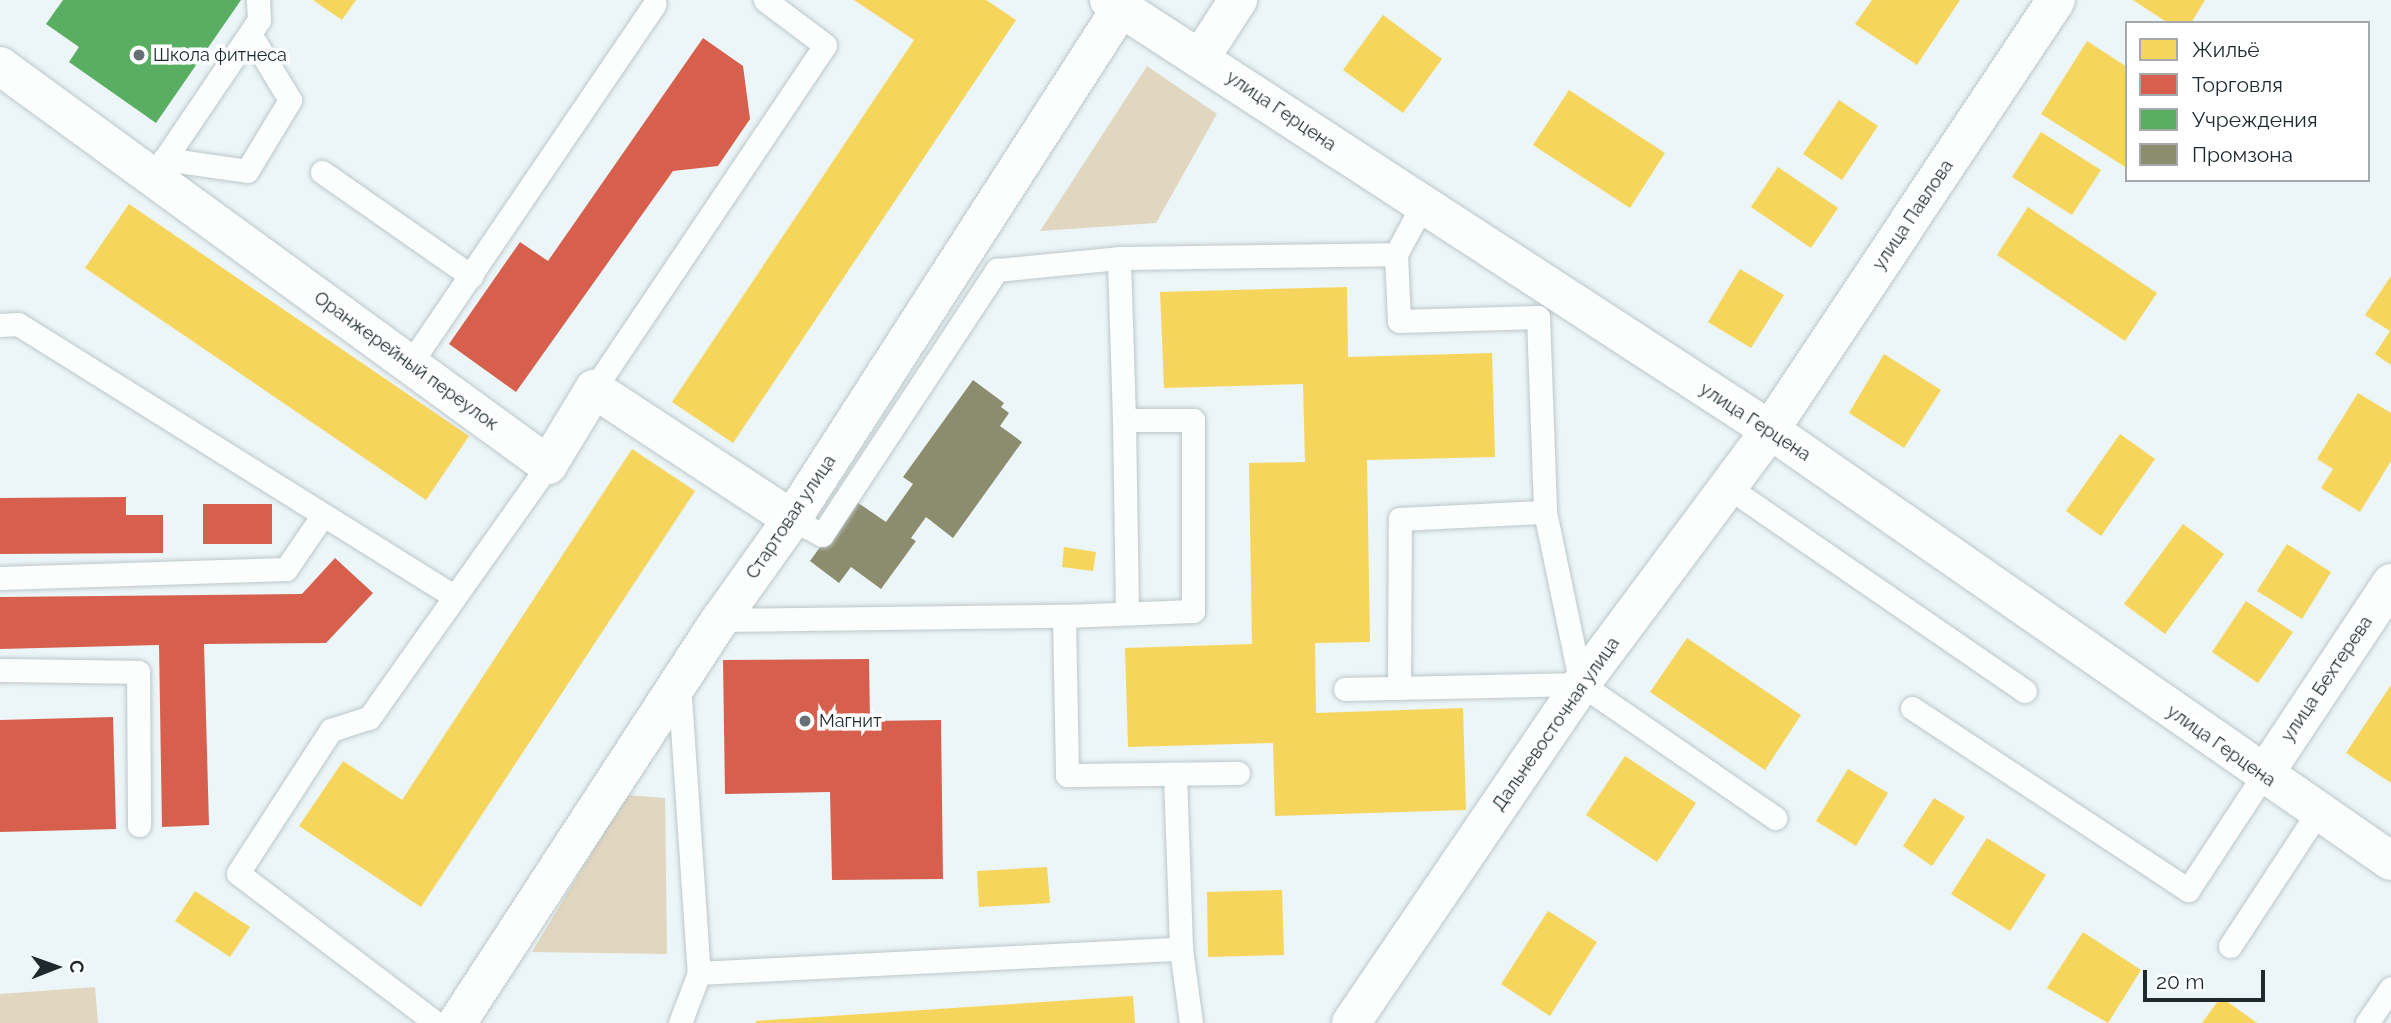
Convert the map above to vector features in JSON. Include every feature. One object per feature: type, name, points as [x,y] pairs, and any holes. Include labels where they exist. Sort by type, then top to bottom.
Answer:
[{"type":"street","points":[[1201,57],[1238,0]]},
{"type":"street","name":"улица Павлова","points":[[1770,430],[2056,0]]},
{"type":"street","name":"улица Герцена","points":[[1115,4],[1201,57],[1422,206],[1545,305],[1770,430],[2263,776],[2391,861]]},
{"type":"street","name":"Стартовая улица","points":[[457,1023],[720,620],[792,519],[1115,4]]},
{"type":"street","name":"Оранжерейный переулок","points":[[0,66],[158,168],[410,364],[548,465]]},
{"type":"street","points":[[548,465],[594,389],[792,519]]},
{"type":"street","name":"Дальневосточная улица","points":[[1352,1023],[1581,684],[1770,430]]},
{"type":"street","name":"улица Бехтерева","points":[[2263,776],[2391,583]]},
{"type":"lane","points":[[158,168],[259,20],[258,0]]},
{"type":"lane","points":[[594,389],[825,45],[765,0]]},
{"type":"lane","points":[[410,364],[655,4]]},
{"type":"lane","points":[[158,168],[247,171],[290,100],[250,34]]},
{"type":"lane","points":[[322,172],[471,276]]},
{"type":"lane","points":[[1422,206],[1396,254],[1399,321],[1545,305],[1545,512],[1581,684]]},
{"type":"lane","points":[[792,519],[822,535],[997,270],[1119,258],[1396,254]]},
{"type":"lane","points":[[1119,258],[1127,613]]},
{"type":"lane","points":[[0,325],[18,324],[455,597]]},
{"type":"lane","points":[[720,620],[1064,616],[1193,611],[1193,420],[1124,420]]},
{"type":"lane","points":[[436,1023],[238,873],[331,730],[369,718],[548,465]]},
{"type":"lane","points":[[1728,487],[2025,691]]},
{"type":"lane","points":[[1399,688],[1400,519],[1545,512]]},
{"type":"lane","points":[[0,578],[286,569],[323,515]]},
{"type":"lane","points":[[1064,616],[1067,775],[1238,773]]},
{"type":"lane","points":[[0,670],[138,672],[139,825]]},
{"type":"lane","points":[[679,683],[699,973],[680,1023]]},
{"type":"lane","points":[[1345,689],[1581,684],[1775,818]]},
{"type":"lane","points":[[1912,708],[2188,890],[2263,776]]},
{"type":"lane","points":[[1175,775],[1181,949],[1191,1023]]},
{"type":"lane","points":[[2230,946],[2318,812]]},
{"type":"lane","points":[[699,973],[1181,949]]},
{"type":"lane","points":[[2367,1023],[2391,988]]},
{"type":"shaded area","points":[[1147,66],[1217,114],[1156,223],[1040,231]]},
{"type":"shaded area","points":[[626,795],[665,798],[667,954],[532,952]]},
{"type":"shaded area","points":[[95,987],[98,1023],[0,1023],[0,994]]},
{"type":"building: Жильё","points":[[313,0],[356,0],[342,20]]},
{"type":"building: Жильё","points":[[854,0],[986,0],[1016,20],[733,443],[672,402],[914,40]]},
{"type":"building: Жильё","points":[[1872,0],[1960,0],[1917,65],[1855,24]]},
{"type":"building: Жильё","points":[[2133,0],[2205,0],[2192,21],[2165,21]]},
{"type":"building: Жильё","points":[[1383,15],[1442,59],[1403,113],[1343,70]]},
{"type":"building: Жильё","points":[[2087,41],[2125,66],[2125,167],[2041,114]]},
{"type":"building: Жильё","points":[[1569,90],[1665,153],[1630,208],[1533,145]]},
{"type":"building: Жильё","points":[[1839,100],[1878,126],[1842,180],[1803,154]]},
{"type":"building: Жильё","points":[[2041,132],[2101,170],[2072,215],[2012,177]]},
{"type":"building: Жильё","points":[[1778,167],[1838,208],[1811,248],[1751,207]]},
{"type":"building: Жильё","points":[[129,204],[469,436],[426,500],[85,268]]},
{"type":"building: Жильё","points":[[2028,207],[2157,293],[2125,341],[1997,255]]},
{"type":"building: Жильё","points":[[1740,269],[1784,295],[1751,348],[1708,322]]},
{"type":"building: Жильё","points":[[2391,276],[2391,365],[2375,354],[2390,331],[2365,315]]},
{"type":"building: Жильё","points":[[1347,287],[1348,357],[1492,353],[1495,457],[1367,460],[1370,642],[1315,643],[1316,713],[1463,708],[1466,810],[1275,816],[1273,743],[1128,747],[1125,648],[1252,644],[1249,463],[1305,462],[1303,384],[1164,388],[1160,292]]},
{"type":"building: Жильё","points":[[1884,354],[1941,390],[1904,448],[1849,413]]},
{"type":"building: Жильё","points":[[2358,393],[2391,413],[2391,461],[2360,512],[2321,488],[2333,469],[2317,459]]},
{"type":"building: Жильё","points":[[2120,434],[2155,459],[2101,536],[2066,511]]},
{"type":"building: Жильё","points":[[632,449],[695,491],[421,907],[299,826],[343,761],[402,800]]},
{"type":"building: Жильё","points":[[2183,524],[2224,554],[2165,634],[2124,604]]},
{"type":"building: Жильё","points":[[2287,544],[2331,572],[2302,619],[2257,591]]},
{"type":"building: Жильё","points":[[1064,547],[1096,552],[1093,571],[1062,567]]},
{"type":"building: Жильё","points":[[2246,601],[2293,632],[2258,683],[2212,652]]},
{"type":"building: Жильё","points":[[1687,638],[1801,715],[1765,770],[1650,692]]},
{"type":"building: Жильё","points":[[2391,685],[2391,783],[2346,753]]},
{"type":"building: Жильё","points":[[1625,756],[1696,803],[1657,862],[1586,815]]},
{"type":"building: Жильё","points":[[1848,769],[1888,793],[1856,846],[1816,821]]},
{"type":"building: Жильё","points":[[1934,798],[1965,817],[1932,866],[1903,846]]},
{"type":"building: Жильё","points":[[1987,838],[2046,875],[2010,931],[1951,894]]},
{"type":"building: Жильё","points":[[1047,867],[1050,903],[979,907],[977,871]]},
{"type":"building: Жильё","points":[[1282,890],[1284,955],[1208,957],[1207,892]]},
{"type":"building: Жильё","points":[[195,891],[250,927],[230,957],[175,921]]},
{"type":"building: Жильё","points":[[1548,911],[1597,942],[1550,1016],[1501,984]]},
{"type":"building: Жильё","points":[[2083,932],[2141,970],[2108,1023],[2047,988]]},
{"type":"building: Жильё","points":[[1133,996],[1135,1023],[756,1023],[756,1021]]},
{"type":"building: Жильё","points":[[2221,997],[2257,1023],[2202,1023]]},
{"type":"building: Торговля","points":[[703,38],[743,66],[750,119],[718,166],[673,171],[516,392],[449,344],[520,242],[548,261]]},
{"type":"building: Торговля","points":[[126,497],[126,515],[163,515],[163,553],[0,554],[0,498]]},
{"type":"building: Торговля","points":[[203,504],[272,504],[272,544],[203,544]]},
{"type":"building: Торговля","points":[[335,558],[373,593],[326,643],[204,644],[209,825],[162,827],[159,645],[0,649],[0,597],[302,594]]},
{"type":"building: Торговля","points":[[869,659],[870,721],[941,720],[943,879],[832,880],[830,792],[725,794],[723,660]]},
{"type":"building: Торговля","points":[[113,717],[116,829],[0,832],[0,720]]},
{"type":"building: Учреждения","name":"Школа фитнеса","points":[[63,0],[241,0],[156,123],[69,62],[79,47],[46,24]]},
{"type":"building: Промзона","points":[[973,380],[1004,403],[1001,407],[1009,413],[1000,426],[1022,442],[953,538],[926,517],[911,538],[916,541],[881,589],[851,567],[839,583],[810,561],[854,500],[886,522],[913,484],[903,477]]},
{"type":"place","name":"Школа фитнеса","points":[[139,55]]},
{"type":"place","name":"Магнит","points":[[805,721]]}]
